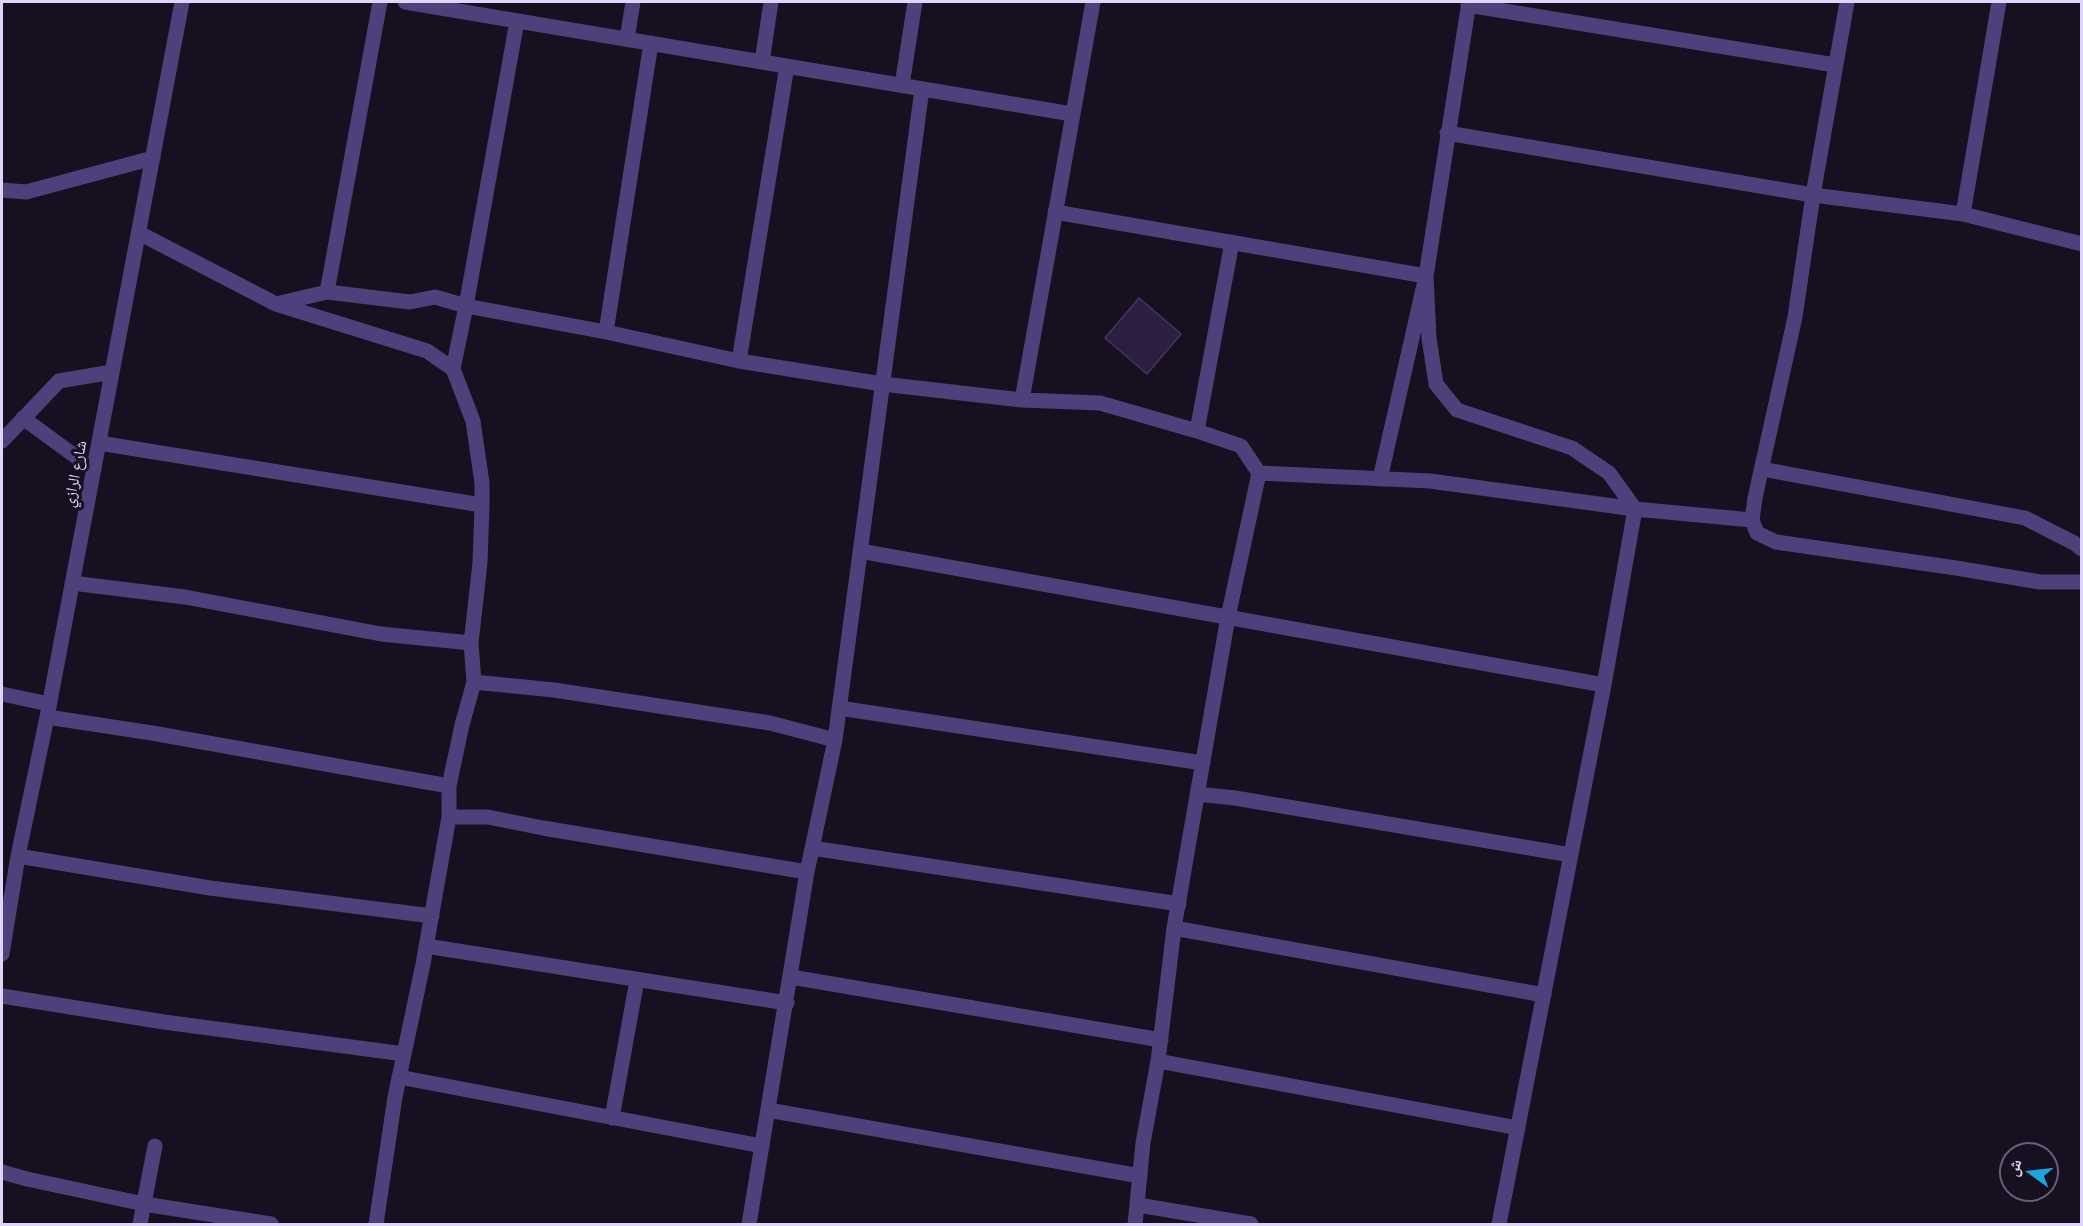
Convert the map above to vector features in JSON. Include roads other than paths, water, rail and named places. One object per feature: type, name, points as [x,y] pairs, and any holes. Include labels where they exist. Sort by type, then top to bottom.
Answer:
[{"type":"street","name":"شارع الرازي","points":[[2,954],[18,855],[140,233],[182,2]]},
{"type":"street","points":[[327,292],[380,2]]},
{"type":"street","points":[[405,2],[487,8],[517,21],[1072,114]]},
{"type":"street","points":[[627,39],[633,2]]},
{"type":"street","points":[[762,62],[771,2]]},
{"type":"street","points":[[902,86],[915,2]]},
{"type":"street","points":[[1022,400],[1093,2]]},
{"type":"street","points":[[1846,2],[1794,316],[1752,520],[1757,533],[1776,542],[2040,582],[2082,582]]},
{"type":"street","points":[[1963,214],[2000,2]]},
{"type":"street","points":[[1380,479],[1426,276],[1469,3],[1835,64]]},
{"type":"street","points":[[375,1224],[399,1077],[432,916],[449,817],[449,786],[474,682],[471,644],[480,563],[482,483],[473,421],[453,369],[517,21]]},
{"type":"street","points":[[606,332],[651,43]]},
{"type":"street","points":[[739,361],[787,66]]},
{"type":"street","points":[[749,1224],[807,872],[835,740],[922,89]]},
{"type":"street","points":[[1448,133],[1813,195],[1963,214],[2082,244]]},
{"type":"street","points":[[2,190],[26,192],[153,158]]},
{"type":"street","points":[[1055,212],[1426,276]]},
{"type":"street","points":[[140,233],[276,304],[427,351],[453,369]]},
{"type":"street","points":[[1197,431],[1232,243]]},
{"type":"street","points":[[1426,276],[1429,338],[1436,384],[1457,410],[1572,448],[1608,473],[1635,509],[1604,685],[1499,1224]]},
{"type":"street","points":[[276,304],[327,292],[410,302],[435,297],[466,306],[606,332],[739,361],[882,384],[1022,400],[1100,403],[1241,446],[1259,473],[1228,617],[1174,928],[1158,1061],[1143,1143],[1135,1224]]},
{"type":"street","points":[[2,441],[59,381],[112,372]]},
{"type":"street","points":[[22,418],[94,470]]},
{"type":"street","points":[[99,443],[482,505]]},
{"type":"street","points":[[1762,469],[2025,518],[2082,549]]},
{"type":"street","points":[[1259,473],[1430,481],[1635,509],[1752,520]]},
{"type":"street","points":[[860,551],[1604,685]]},
{"type":"street","points":[[72,583],[184,597],[381,634],[471,644]]},
{"type":"street","points":[[474,682],[554,690],[770,723],[835,740]]},
{"type":"street","points":[[2,694],[48,710],[163,735],[449,786]]},
{"type":"street","points":[[839,708],[1203,763]]},
{"type":"street","points":[[1197,794],[1359,818],[1571,855]]},
{"type":"street","points":[[449,817],[488,817],[807,872]]},
{"type":"street","points":[[812,848],[1179,904]]},
{"type":"street","points":[[18,855],[210,888],[432,916]]},
{"type":"street","points":[[1174,928],[1544,995]]},
{"type":"street","points":[[426,946],[787,1003]]},
{"type":"street","points":[[791,977],[1161,1040]]},
{"type":"street","points":[[612,1118],[637,980]]},
{"type":"street","points":[[2,996],[164,1022],[404,1054]]},
{"type":"street","points":[[1158,1061],[1518,1128]]},
{"type":"street","points":[[399,1077],[762,1146]]},
{"type":"street","points":[[768,1110],[1140,1176]]},
{"type":"street","points":[[140,1224],[155,1146]]},
{"type":"street","points":[[2,1172],[144,1204],[271,1224]]},
{"type":"street","points":[[1138,1205],[1251,1224]]}]
